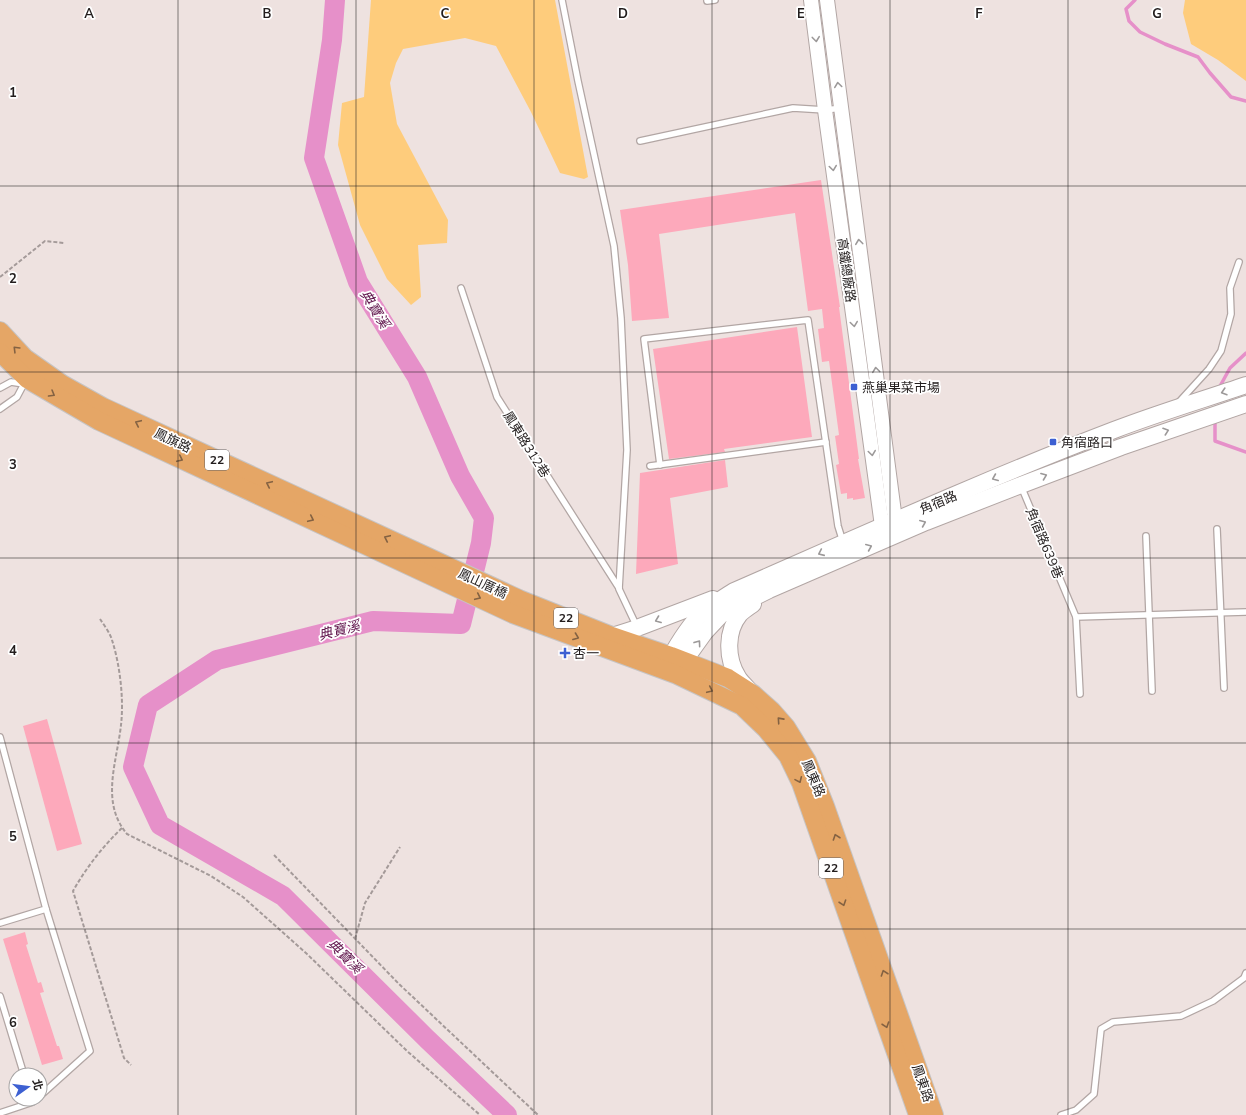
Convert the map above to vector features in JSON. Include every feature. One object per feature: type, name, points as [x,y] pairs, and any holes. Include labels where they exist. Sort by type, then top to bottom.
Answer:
[{"type":"main road","name":"鳳旗路","points":[[0,331],[19,352],[30,375]]},
{"type":"main road","name":"鳳旗路","points":[[0,352],[30,375],[62,384],[103,407],[445,574]]},
{"type":"main road","name":"角宿路","points":[[673,665],[688,630],[698,617],[734,591],[846,549],[1017,477],[1116,429],[1246,385]]},
{"type":"main road","name":"角宿路","points":[[1017,477],[1121,447],[1246,404]]},
{"type":"main road","name":"角宿路","points":[[673,665],[721,615],[846,549]]},
{"type":"main road","name":"鳳山厝橋","points":[[445,574],[516,607]]},
{"type":"main road","points":[[753,694],[738,677],[733,666],[730,655],[730,636],[741,613],[769,590]]},
{"type":"main road","points":[[612,636],[734,591]]},
{"type":"main road","name":"鳳東路","points":[[516,607],[612,636],[673,665],[742,706],[766,729],[788,756],[804,791],[918,1115]]},
{"type":"main road","name":"鳳東路","points":[[516,607],[673,665],[728,678],[753,694],[772,711],[786,727],[807,761],[825,806],[934,1115]]},
{"type":"street","name":"高鐵總廠路","points":[[811,0],[825,110],[891,530]]},
{"type":"street","name":"高鐵總廠路","points":[[827,0],[842,108],[891,530]]},
{"type":"lane","points":[[562,0],[614,246],[621,318],[627,450],[619,589]]},
{"type":"lane","points":[[707,1],[715,0]]},
{"type":"lane","points":[[640,141],[794,108],[825,110],[842,108]]},
{"type":"lane","points":[[1172,409],[1209,369],[1221,351],[1231,314],[1230,288],[1239,262]]},
{"type":"lane","name":"鳳東路312巷","points":[[461,288],[497,397],[619,589],[637,628]]},
{"type":"lane","points":[[660,465],[644,339],[808,320],[838,526],[846,549]]},
{"type":"lane","points":[[0,388],[30,375]]},
{"type":"lane","points":[[0,409],[17,397],[30,375]]},
{"type":"lane","points":[[650,466],[826,442]]},
{"type":"lane","name":"角宿路639巷","points":[[1017,477],[1076,617],[1080,694]]},
{"type":"lane","points":[[1217,529],[1224,688]]},
{"type":"lane","points":[[1146,536],[1152,691]]},
{"type":"lane","points":[[1076,617],[1246,612]]},
{"type":"lane","points":[[0,737],[46,909],[90,1051],[48,1089]]},
{"type":"lane","points":[[0,923],[46,909]]},
{"type":"lane","points":[[1061,1115],[1076,1110],[1094,1094],[1101,1029],[1113,1022],[1181,1016],[1213,1001],[1244,978],[1246,973]]},
{"type":"lane","points":[[0,996],[22,1067]]},
{"type":"lane","points":[[0,1114],[17,1107]]},
{"type":"path","points":[[0,277],[45,242],[64,243]]},
{"type":"path","points":[[100,619],[112,639],[122,687],[121,724],[112,778],[113,808],[122,828],[127,834],[211,876],[243,897],[307,954],[407,1052],[480,1115]]},
{"type":"path","points":[[122,828],[108,841],[80,878],[73,891],[124,1058],[131,1065]]},
{"type":"path","points":[[354,939],[365,904],[400,847]]},
{"type":"path","points":[[274,856],[399,984],[538,1115]]},
{"type":"shaded area","points":[[371,0],[555,0],[588,177],[584,179],[560,173],[531,112],[496,46],[465,38],[403,49],[396,63],[390,83],[397,124],[448,220],[447,243],[418,245],[421,297],[411,305],[387,279],[360,225],[338,145],[342,103],[364,97]]},
{"type":"shaded area","points":[[1185,0],[1246,0],[1246,81],[1218,60],[1191,44],[1183,13]]},
{"type":"building","points":[[821,180],[840,307],[858,459],[865,498],[853,500],[853,498],[847,499],[847,493],[841,494],[836,465],[839,464],[835,436],[839,435],[829,361],[822,362],[818,329],[824,328],[822,309],[808,311],[795,213],[659,234],[669,318],[632,321],[628,265],[620,210]]},
{"type":"building","points":[[797,327],[812,437],[724,449],[725,452],[669,459],[653,349]]},
{"type":"building","points":[[725,460],[728,487],[670,498],[678,564],[636,574],[640,473]]},
{"type":"building","points":[[47,719],[82,844],[57,851],[23,726]]},
{"type":"building","points":[[25,932],[28,944],[26,945],[38,983],[41,982],[44,992],[40,993],[57,1046],[59,1046],[63,1059],[42,1065],[3,939]]},
{"type":"waterway","name":"典寶溪","points":[[335,0],[332,40],[314,158],[358,282],[417,377],[460,476],[484,518],[481,543],[461,624],[373,621],[217,660],[148,705],[133,767],[160,825],[283,896],[427,1039],[507,1115]]},
{"type":"waterway","points":[[1135,0],[1126,9],[1129,21],[1140,32],[1198,57],[1231,97],[1246,101]]},
{"type":"waterway","points":[[1219,388],[1230,368],[1246,353]]},
{"type":"waterway","points":[[1215,419],[1215,441],[1246,452]]},
{"type":"place","name":"燕巢果菜市場","points":[[854,387]]},
{"type":"place","name":"角宿路口","points":[[1053,442]]},
{"type":"place","name":"杏一","points":[[565,653]]}]
